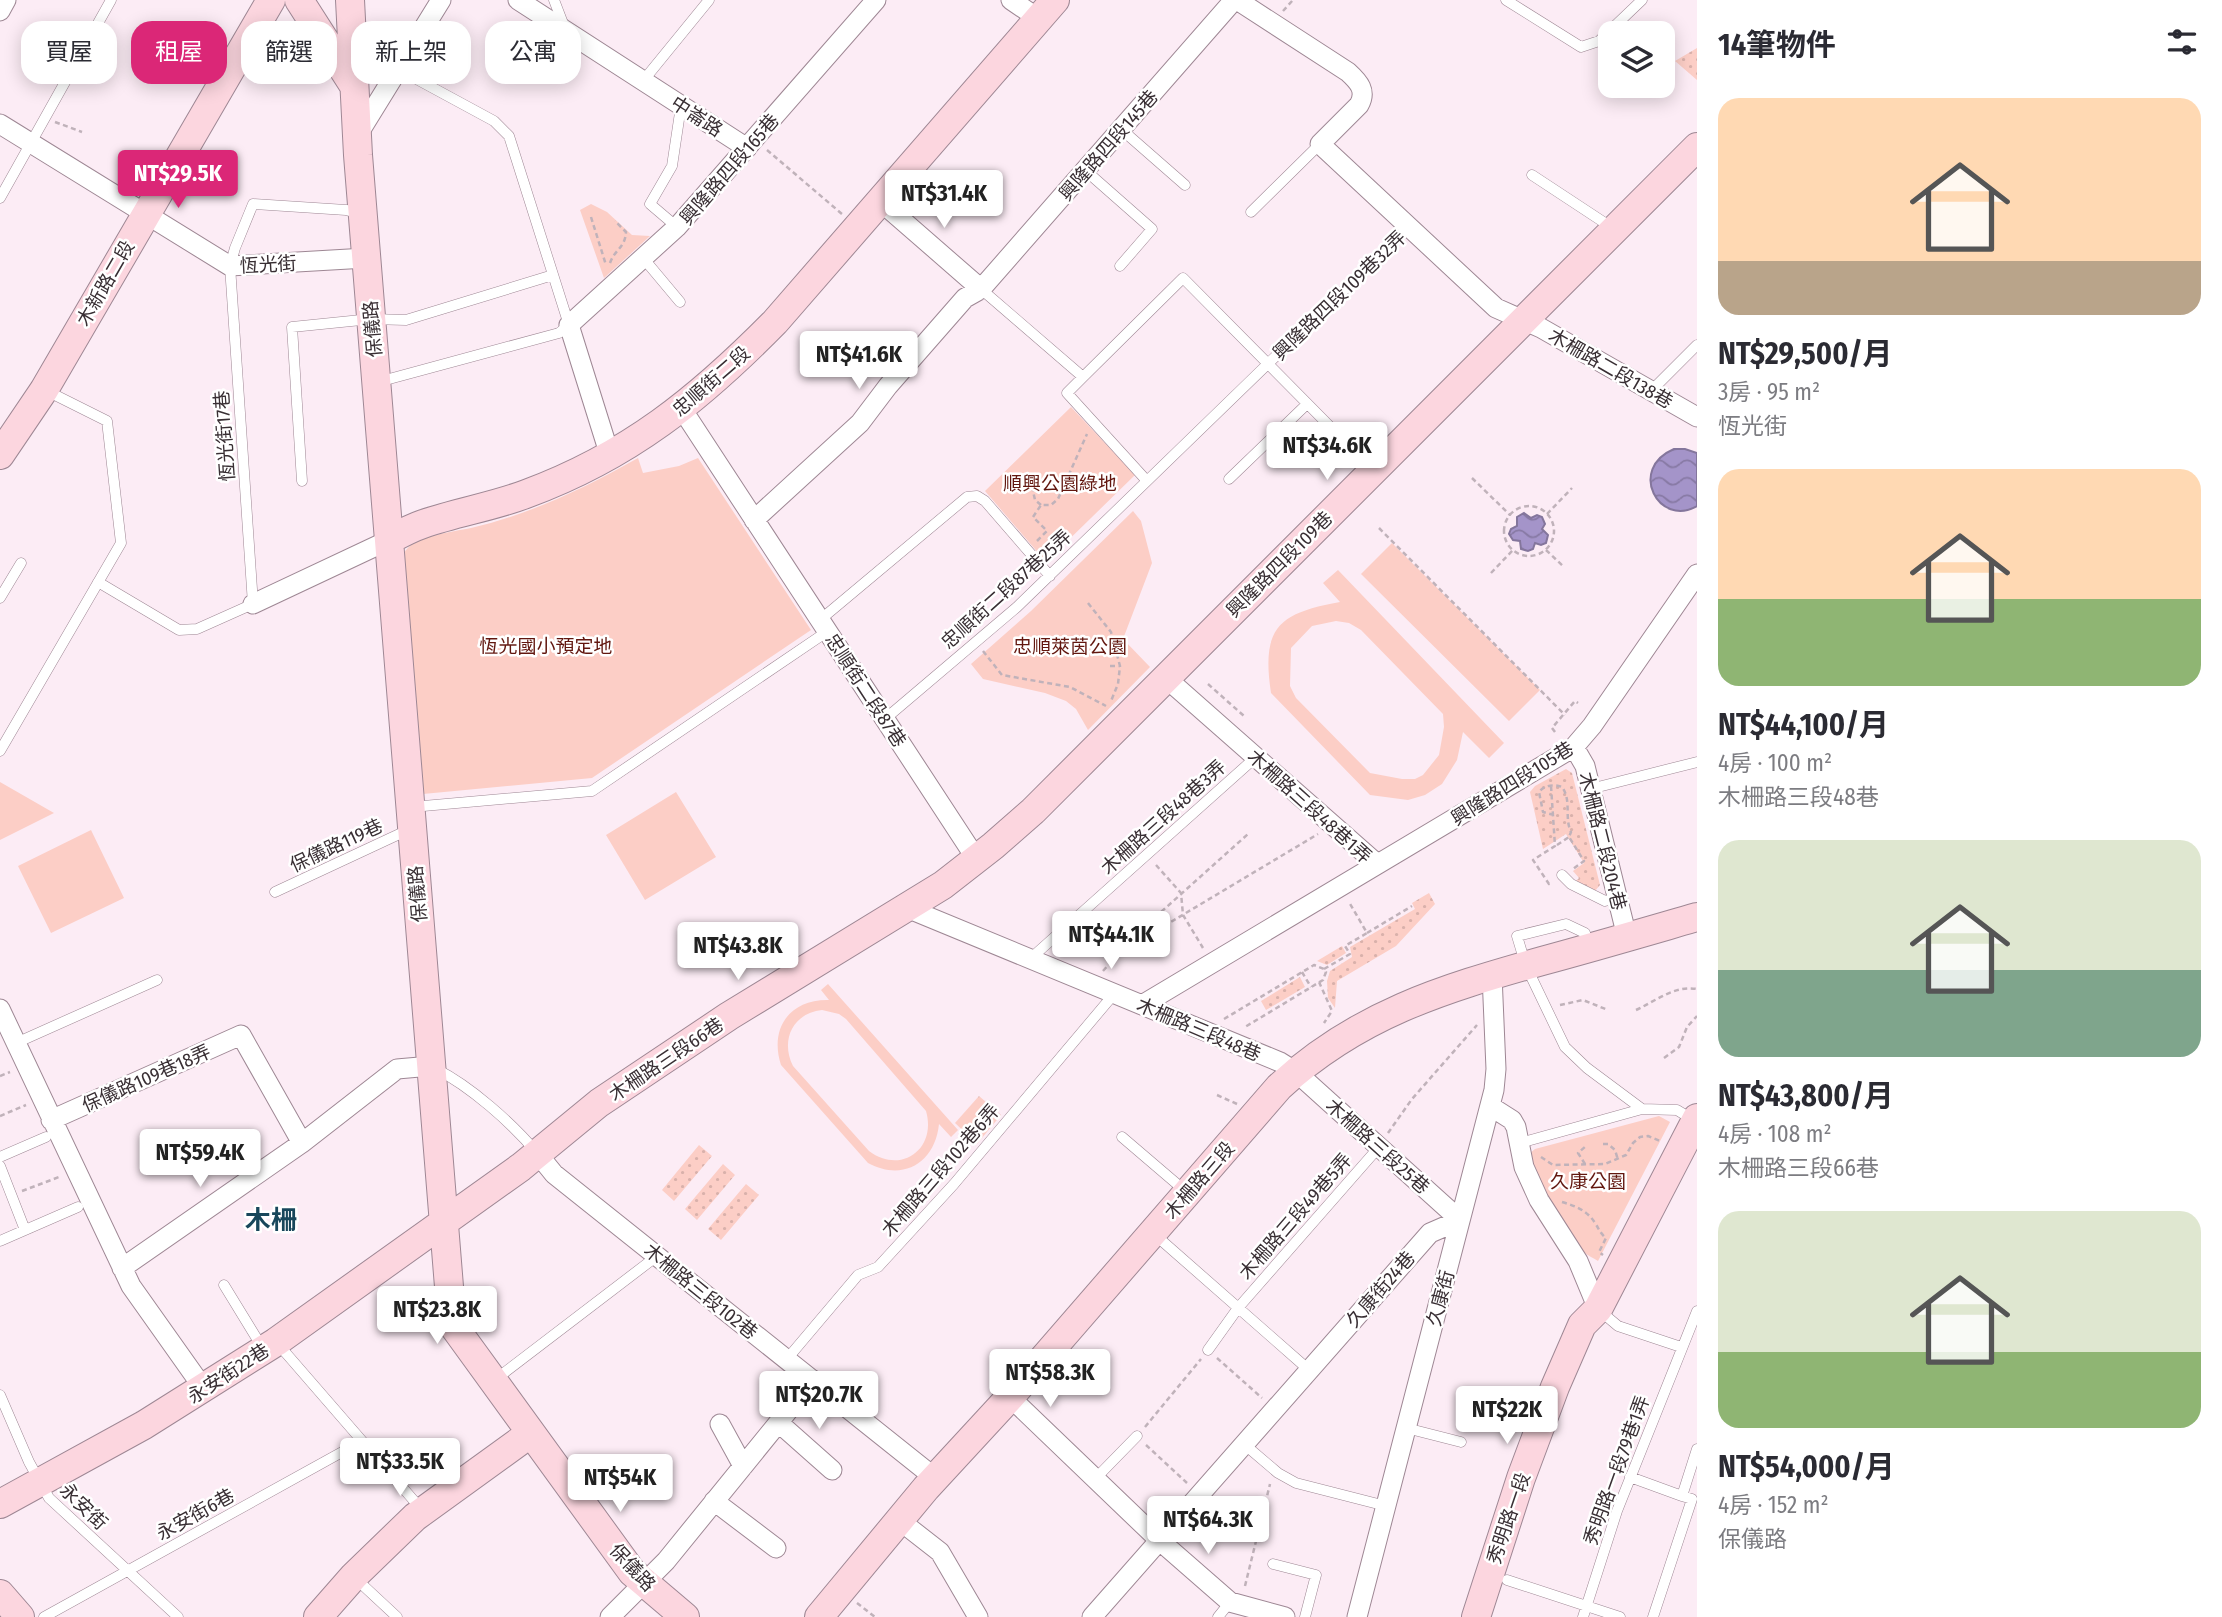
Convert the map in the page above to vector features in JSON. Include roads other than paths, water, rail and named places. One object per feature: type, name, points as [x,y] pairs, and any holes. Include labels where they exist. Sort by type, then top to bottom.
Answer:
[{"type":"street","points":[[0,11],[6,0]]},
{"type":"street","name":"木新路二段","points":[[1,453],[44,390],[271,0]]},
{"type":"street","points":[[299,0],[355,89]]},
{"type":"street","name":"保儀路","points":[[350,0],[366,258],[452,1324],[622,1558],[644,1584],[685,1617]]},
{"type":"street","points":[[428,21],[441,0]]},
{"type":"street","name":"中崙路","points":[[518,0],[550,21]]},
{"type":"street","name":"興隆路四段165巷","points":[[569,325],[677,227],[876,0]]},
{"type":"street","points":[[1011,0],[1047,10]]},
{"type":"street","points":[[1236,0],[1348,72],[1363,90],[1359,105],[1320,144]]},
{"type":"street","name":"興隆路四段145巷","points":[[754,520],[860,424],[888,386],[965,298],[981,289],[1236,0]]},
{"type":"street","name":"忠順街二段","points":[[253,604],[422,524],[486,508],[526,494],[610,456],[635,442],[682,408],[730,367],[775,322],[1047,10]]},
{"type":"street","name":"中崙路","points":[[581,41],[747,148]]},
{"type":"street","points":[[357,136],[389,84]]},
{"type":"street","name":"恆光街","points":[[0,124],[230,266],[366,258]]},
{"type":"street","name":"興隆路四段109巷32弄","points":[[1320,144],[1496,308],[1523,320]]},
{"type":"street","name":"興隆路四段109巷","points":[[977,860],[1033,811],[1697,147]]},
{"type":"street","points":[[880,201],[981,289]]},
{"type":"street","name":"木柵路二段138巷","points":[[1523,320],[1697,417]]},
{"type":"street","points":[[569,325],[610,456]]},
{"type":"street","name":"忠順街二段87巷","points":[[682,408],[977,860]]},
{"type":"street","name":"興隆路四段105巷","points":[[1377,864],[1574,747],[1592,726],[1697,574]]},
{"type":"street","name":"木柵路三段48巷1弄","points":[[1142,1005],[1377,864],[1166,678]]},
{"type":"street","name":"木柵路二段204巷","points":[[1574,747],[1585,766],[1627,937]]},
{"type":"street","name":"木柵路三段66巷","points":[[537,1153],[599,1103],[665,1057],[907,908],[977,860]]},
{"type":"street","name":"木柵路三段48巷","points":[[907,908],[1280,1062],[1296,1072]]},
{"type":"street","name":"木柵路三段","points":[[819,1617],[934,1478],[1010,1398],[1187,1193],[1296,1072],[1319,1054],[1377,1018],[1441,990],[1697,917]]},
{"type":"street","name":"久康街","points":[[1357,1617],[1490,1106],[1496,1069],[1492,975]]},
{"type":"street","points":[[2,1018],[16,1044],[49,1129],[122,1268],[144,1305],[204,1389]]},
{"type":"street","name":"保儀路109巷18弄","points":[[49,1129],[241,1035],[302,1143]]},
{"type":"street","points":[[122,1268],[302,1143],[397,1069],[431,1066]]},
{"type":"street","name":"木柵路三段25巷","points":[[1296,1072],[1460,1220]]},
{"type":"street","points":[[1490,1106],[1512,1120],[1524,1167],[1539,1200],[1578,1261],[1598,1309]]},
{"type":"street","name":"秀明路一段","points":[[1476,1617],[1521,1478],[1582,1325],[1598,1309],[1696,1119]]},
{"type":"street","points":[[443,1223],[537,1153]]},
{"type":"street","name":"木柵路三段102巷","points":[[537,1153],[554,1174],[934,1478]]},
{"type":"street","name":"久康街24巷","points":[[1092,1617],[1430,1233],[1460,1220]]},
{"type":"street","name":"永安街22巷","points":[[0,1504],[204,1389],[270,1346],[443,1223]]},
{"type":"street","name":"秀明路一段","points":[[1496,1617],[1552,1450],[1599,1332],[1598,1309]]},
{"type":"street","points":[[610,1617],[644,1584],[813,1380]]},
{"type":"street","points":[[1010,1398],[1229,1608],[1285,1617]]},
{"type":"street","points":[[779,1423],[832,1470]]},
{"type":"street","points":[[720,1424],[743,1466]]},
{"type":"street","points":[[318,1617],[354,1576],[423,1510],[531,1433]]},
{"type":"street","points":[[714,1501],[776,1548]]},
{"type":"street","points":[[899,1520],[940,1552],[978,1617]]},
{"type":"street","points":[[0,1594],[20,1617]]},
{"type":"lane","points":[[0,198],[111,0]]},
{"type":"lane","points":[[554,0],[561,21]]},
{"type":"lane","points":[[643,81],[709,0]]},
{"type":"lane","points":[[1506,0],[1581,47],[1591,46],[1599,41],[1643,0]]},
{"type":"lane","points":[[376,383],[559,333],[569,325],[509,136],[495,121],[426,84]]},
{"type":"lane","points":[[677,227],[650,204],[672,166],[681,106]]},
{"type":"lane","points":[[1121,129],[1185,185]]},
{"type":"lane","points":[[1251,212],[1320,144]]},
{"type":"lane","points":[[1085,170],[1152,229],[1120,266]]},
{"type":"lane","points":[[1532,175],[1614,230]]},
{"type":"lane","points":[[230,266],[253,204],[346,210],[363,214]]},
{"type":"lane","name":"興隆路四段109巷32弄","points":[[1147,481],[1409,227]]},
{"type":"lane","points":[[644,259],[680,302]]},
{"type":"lane","name":"恆光街17巷","points":[[230,266],[253,604]]},
{"type":"lane","points":[[302,481],[292,327],[371,319],[406,320],[553,275]]},
{"type":"lane","points":[[1147,481],[1067,393],[1184,278],[1373,470]]},
{"type":"lane","points":[[981,289],[1083,377]]},
{"type":"lane","points":[[1651,391],[1697,345]]},
{"type":"lane","points":[[0,751],[121,543],[107,421],[44,390]]},
{"type":"lane","points":[[1230,480],[1307,404]]},
{"type":"lane","name":"忠順街二段87巷25弄","points":[[885,719],[1050,576],[1147,481]]},
{"type":"lane","name":"保儀路119巷","points":[[275,892],[411,818],[592,791],[824,626],[967,497],[977,496],[993,508],[1050,576]]},
{"type":"lane","points":[[0,598],[21,563]]},
{"type":"lane","points":[[98,582],[179,630],[197,629],[253,604]]},
{"type":"lane","name":"木柵路三段48巷3弄","points":[[1031,959],[1256,757]]},
{"type":"lane","points":[[1590,789],[1697,762]]},
{"type":"lane","points":[[1562,876],[1571,884],[1605,901],[1617,898]]},
{"type":"lane","points":[[1526,966],[1559,1037],[1573,1056],[1642,1109]]},
{"type":"lane","points":[[16,1044],[157,980]]},
{"type":"lane","name":"木柵路三段102巷6弄","points":[[787,1359],[858,1275],[878,1267],[954,1184],[1105,990]]},
{"type":"lane","name":"木柵路三段102巷","points":[[431,1066],[455,1078],[525,1139],[537,1153]]},
{"type":"lane","points":[[1520,1143],[1642,1109],[1677,1111],[1696,1119]]},
{"type":"lane","points":[[0,1157],[49,1129]]},
{"type":"lane","points":[[1122,1137],[1187,1193]]},
{"type":"lane","name":"木柵路三段49巷5弄","points":[[1209,1350],[1238,1308],[1379,1147]]},
{"type":"lane","points":[[0,1166],[25,1230]]},
{"type":"lane","points":[[0,1241],[78,1207]]},
{"type":"lane","points":[[1153,1233],[1309,1370]]},
{"type":"lane","points":[[494,1381],[657,1256]]},
{"type":"lane","points":[[224,1285],[270,1346],[362,1441],[423,1510]]},
{"type":"lane","points":[[1598,1309],[1618,1326],[1681,1346]]},
{"type":"lane","name":"秀明路一段79巷1弄","points":[[1585,1612],[1630,1477],[1697,1311]]},
{"type":"lane","name":"永安街","points":[[0,1395],[39,1483],[49,1498],[177,1617]]},
{"type":"lane","points":[[1406,1428],[1461,1441]]},
{"type":"lane","points":[[1095,1479],[1137,1436]]},
{"type":"lane","name":"永安街6巷","points":[[44,1617],[362,1441]]},
{"type":"lane","points":[[1244,1444],[1278,1473],[1296,1483],[1386,1506]]},
{"type":"lane","points":[[1682,1496],[1697,1449]]},
{"type":"lane","points":[[1630,1477],[1692,1499],[1653,1617]]},
{"type":"lane","points":[[1273,1564],[1316,1575],[1305,1617]]},
{"type":"lane","points":[[354,1576],[396,1616]]},
{"type":"lane","points":[[1507,1580],[1585,1612],[1620,1617]]},
{"type":"water","points":[[1674,449],[1697,453],[1697,506],[1683,511],[1671,509],[1661,503],[1651,482],[1652,469],[1660,458]]},
{"type":"water","points":[[1524,513],[1531,518],[1537,515],[1542,517],[1545,524],[1542,529],[1548,535],[1546,543],[1535,543],[1533,549],[1528,551],[1521,549],[1520,541],[1513,540],[1509,534],[1511,529],[1517,526],[1517,517]]},
{"type":"district","name":"木柵","points":[[271,1220]]},
{"type":"park label","name":"順興公園綠地","points":[[1060,483]]},
{"type":"park label","name":"恆光國小預定地","points":[[546,646]]},
{"type":"park label","name":"忠順萊茵公園","points":[[1070,646]]},
{"type":"park label","name":"久康公園","points":[[1588,1181]]}]
